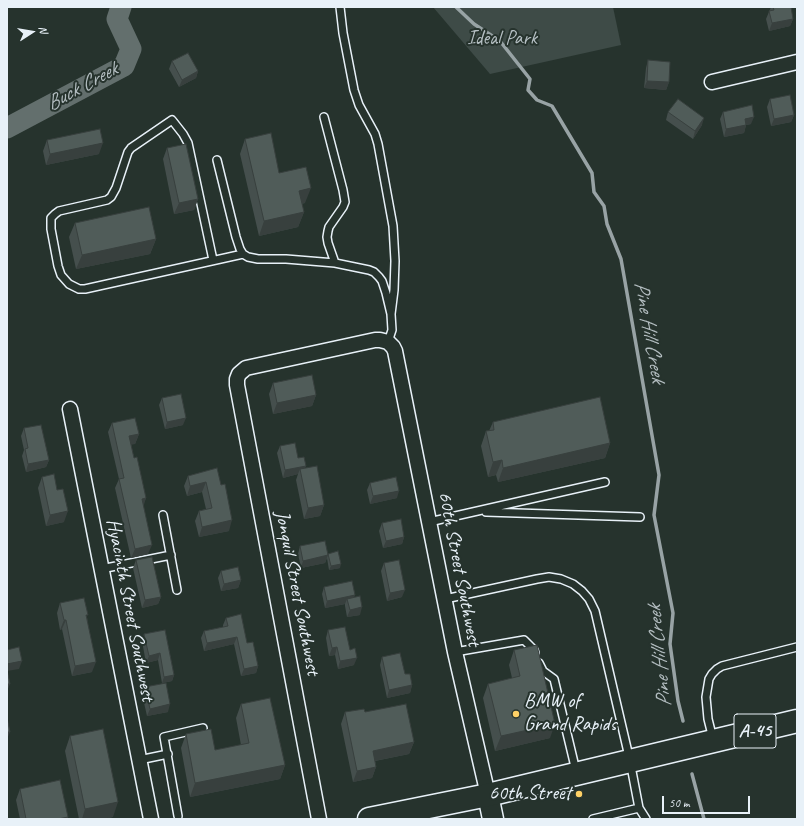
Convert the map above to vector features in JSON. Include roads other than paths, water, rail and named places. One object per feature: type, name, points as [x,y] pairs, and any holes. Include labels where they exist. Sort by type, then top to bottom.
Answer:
[{"type":"main road","name":"A-45","points":[[369,819],[488,795],[797,721]]},
{"type":"main road","points":[[488,795],[493,819]]},
{"type":"street","points":[[712,82],[797,62]]},
{"type":"street","name":"Jonquil Street Southwest","points":[[320,819],[237,379],[246,368],[375,340],[380,340],[392,346]]},
{"type":"street","name":"60th Street Southwest","points":[[392,346],[455,652],[488,795]]},
{"type":"street","name":"Hyacinth Street Southwest","points":[[70,409],[150,819]]},
{"type":"lane","points":[[340,7],[343,33],[354,90],[359,105],[378,144],[390,209],[395,261],[391,314]]},
{"type":"lane","points":[[324,116],[345,202],[329,227],[327,237],[335,263]]},
{"type":"lane","points":[[213,260],[188,143],[172,120],[131,148],[128,152],[116,188],[108,200],[59,212],[52,218],[51,229],[61,275],[69,284],[79,289],[85,289],[243,254]]},
{"type":"lane","points":[[217,160],[236,237],[243,254],[248,257],[258,259],[286,259],[335,263],[374,272],[382,281],[386,293],[391,314],[392,346]]},
{"type":"lane","points":[[429,522],[605,482]]},
{"type":"lane","points":[[475,512],[640,517]]},
{"type":"lane","points":[[163,515],[177,590]]},
{"type":"lane","points":[[101,569],[171,555]]},
{"type":"lane","points":[[445,599],[549,577],[561,579],[573,584],[582,591],[589,599],[595,611],[630,761],[639,808],[646,819]]},
{"type":"lane","points":[[455,652],[524,640],[534,650],[542,671],[554,679],[577,774]]},
{"type":"lane","points":[[713,741],[708,719],[706,697],[709,679],[716,669],[722,666],[797,647]]},
{"type":"lane","points":[[178,816],[164,737],[202,728]]},
{"type":"lane","points":[[139,760],[168,754]]},
{"type":"lane","points":[[594,819],[639,808]]},
{"type":"waterway","name":"Buck Creek","points":[[7,128],[124,66],[131,49],[117,19],[121,7]]},
{"type":"waterway","name":"Pine Hill Creek","points":[[456,7],[474,24],[500,41],[530,79],[528,90],[537,100],[552,106],[592,173],[594,192],[604,206],[607,224],[621,259],[659,475],[654,515],[673,613],[670,644],[678,701],[683,721]]},
{"type":"waterway","name":"Pine Hill Creek","points":[[692,774],[704,819]]},
{"type":"place","name":"BMW of Grand Rapids","points":[[516,714]]},
{"type":"place","name":"60th Street","points":[[579,794]]},
{"type":"park label","name":"Ideal Park","points":[[502,39]]}]
